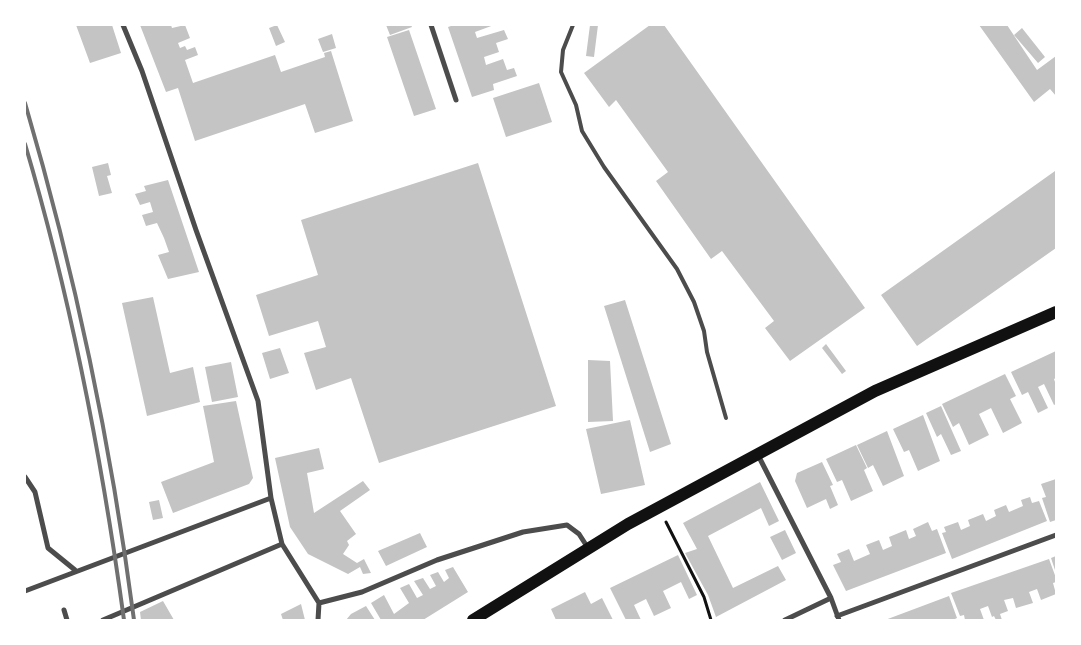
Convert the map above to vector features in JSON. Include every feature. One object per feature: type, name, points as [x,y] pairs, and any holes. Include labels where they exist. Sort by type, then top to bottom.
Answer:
[{"type":"main road","points":[[473,620],[628,524],[875,391],[1056,312]]},
{"type":"street","points":[[123,25],[142,71],[196,230],[258,401],[271,498],[282,544],[319,603],[318,620]]},
{"type":"street","points":[[431,25],[456,100]]},
{"type":"street","points":[[758,455],[831,598],[838,618],[1056,535]]},
{"type":"street","points":[[25,476],[35,492],[48,548],[75,570]]},
{"type":"street","points":[[25,591],[75,570],[271,498]]},
{"type":"street","points":[[319,603],[362,592],[438,560],[523,532],[567,525],[579,534],[584,551]]},
{"type":"street","points":[[103,620],[282,544]]},
{"type":"street","points":[[785,620],[831,598]]},
{"type":"street","points":[[64,610],[67,620]]},
{"type":"lane","points":[[573,25],[563,50],[561,72],[576,105],[582,131],[604,167],[677,269],[694,302],[704,331],[707,352],[726,418]]},
{"type":"path","points":[[658,508],[704,597],[711,620]]},
{"type":"building","points":[[76,25],[112,25],[121,53],[90,63]]},
{"type":"building","points":[[140,25],[171,25],[172,28],[185,25],[190,38],[178,43],[180,48],[185,46],[187,50],[195,47],[198,55],[185,60],[193,83],[275,55],[281,72],[325,57],[324,53],[331,51],[353,121],[315,133],[305,104],[195,141],[178,88],[166,92]]},
{"type":"building","points":[[277,25],[285,42],[276,46],[269,28]]},
{"type":"building","points":[[386,25],[411,25],[412,27],[390,35]]},
{"type":"building","points":[[454,25],[494,25],[475,32],[477,38],[504,30],[508,39],[496,43],[499,52],[484,57],[486,65],[503,59],[507,70],[514,68],[517,76],[493,84],[494,90],[472,97],[448,27]]},
{"type":"building","points":[[590,25],[598,25],[594,57],[586,56]]},
{"type":"building","points":[[650,25],[664,25],[865,308],[790,361],[765,328],[774,321],[722,251],[711,259],[656,181],[668,172],[616,100],[609,107],[584,73]]},
{"type":"building","points":[[979,25],[1007,25],[1037,70],[1056,56],[1056,96],[1050,89],[1034,102]]},
{"type":"building","points":[[1022,28],[1045,57],[1038,63],[1014,35]]},
{"type":"building","points":[[409,30],[436,109],[414,116],[387,37]]},
{"type":"building","points":[[332,34],[336,48],[323,52],[318,39]]},
{"type":"building","points":[[539,83],[552,122],[506,137],[493,98]]},
{"type":"building","points":[[108,163],[111,175],[107,176],[112,193],[99,196],[92,167]]},
{"type":"building","points":[[478,163],[556,406],[379,463],[351,378],[316,390],[304,353],[326,347],[318,321],[269,336],[256,295],[318,275],[301,220]]},
{"type":"building","points":[[1055,171],[1056,248],[917,346],[881,295]]},
{"type":"building","points":[[168,180],[199,272],[168,279],[158,255],[169,252],[164,238],[157,223],[146,226],[142,215],[153,212],[150,202],[140,205],[135,194],[146,191],[144,186]]},
{"type":"building","points":[[153,297],[170,373],[193,367],[200,402],[147,416],[122,303]]},
{"type":"building","points":[[625,300],[671,444],[650,452],[604,306]]},
{"type":"building","points":[[826,344],[846,371],[842,374],[822,348]]},
{"type":"building","points":[[280,348],[289,373],[270,379],[262,353]]},
{"type":"building","points":[[1056,351],[1056,378],[1054,379],[1056,385],[1056,404],[1054,405],[1044,384],[1038,387],[1048,408],[1038,413],[1028,392],[1022,395],[1011,372]]},
{"type":"building","points":[[588,360],[610,361],[613,421],[588,422]]},
{"type":"building","points":[[231,362],[238,397],[212,402],[205,367]]},
{"type":"building","points":[[1005,374],[1016,396],[1010,399],[1022,423],[1003,433],[991,408],[979,414],[989,435],[969,445],[959,423],[953,427],[942,404]]},
{"type":"building","points":[[236,401],[253,478],[249,484],[173,513],[161,482],[214,462],[203,406]]},
{"type":"building","points":[[941,406],[961,451],[951,455],[941,434],[937,437],[926,413]]},
{"type":"building","points":[[923,415],[940,461],[918,471],[909,450],[904,452],[893,429]]},
{"type":"building","points":[[630,420],[645,485],[601,494],[586,429]]},
{"type":"building","points":[[887,431],[904,476],[883,486],[873,465],[868,468],[857,445]]},
{"type":"building","points":[[856,445],[867,468],[864,470],[873,491],[851,501],[842,480],[837,482],[826,459]]},
{"type":"building","points":[[319,448],[324,469],[307,473],[314,513],[363,481],[370,490],[340,511],[356,534],[347,541],[349,545],[343,554],[357,563],[364,559],[371,573],[363,574],[360,567],[348,574],[308,554],[290,527],[275,458]]},
{"type":"building","points":[[822,462],[833,485],[830,486],[838,505],[830,509],[826,499],[807,508],[795,481],[797,473]]},
{"type":"building","points":[[1056,479],[1056,520],[1050,522],[1042,498],[1046,497],[1041,484]]},
{"type":"building","points":[[760,482],[779,521],[769,526],[761,508],[708,536],[733,588],[778,566],[786,580],[716,617],[708,595],[685,553],[697,549],[683,523]]},
{"type":"building","points":[[1030,497],[1032,503],[1039,501],[1047,521],[952,559],[942,533],[946,532],[944,527],[958,522],[961,530],[970,526],[968,520],[983,514],[986,521],[996,516],[994,510],[1006,505],[1009,512],[1023,506],[1021,500]]},
{"type":"building","points":[[159,500],[163,518],[153,520],[149,502]]},
{"type":"building","points":[[928,522],[932,531],[937,529],[946,553],[846,591],[833,565],[841,562],[837,554],[849,549],[854,561],[870,554],[866,545],[879,540],[883,550],[892,546],[889,537],[906,530],[909,539],[916,536],[913,529]]},
{"type":"building","points":[[785,530],[796,553],[782,560],[770,537]]},
{"type":"building","points":[[420,533],[427,547],[386,566],[378,551]]},
{"type":"building","points":[[678,555],[697,595],[689,599],[681,582],[663,591],[671,608],[654,616],[646,599],[634,605],[641,620],[626,620],[610,588]]},
{"type":"building","points":[[1056,556],[1056,573],[1051,558]]},
{"type":"building","points":[[1049,559],[1056,578],[1056,582],[1053,583],[1056,594],[1041,600],[1037,589],[1029,592],[1033,603],[1016,608],[1013,598],[1004,600],[1008,611],[1000,614],[1002,620],[996,620],[994,616],[992,617],[988,606],[980,609],[984,620],[965,620],[964,615],[960,616],[951,593]]},
{"type":"building","points":[[453,567],[468,592],[423,620],[381,620],[371,603],[384,595],[394,614],[409,603],[400,588],[409,584],[417,598],[423,595],[414,581],[423,578],[430,589],[436,586],[430,575],[438,572],[444,582],[449,578],[445,570]]},
{"type":"building","points":[[585,592],[591,604],[602,598],[613,620],[556,620],[551,609]]},
{"type":"building","points":[[949,596],[957,618],[953,620],[885,620]]},
{"type":"building","points":[[163,601],[174,620],[141,620],[140,612]]},
{"type":"building","points":[[301,604],[305,620],[283,620],[281,614]]},
{"type":"building","points":[[366,606],[375,620],[346,620],[351,614]]},
{"type":"railway","points":[[25,103],[60,231],[90,359],[125,554],[134,620]]},
{"type":"railway","points":[[25,144],[57,261],[84,380],[106,500],[124,620]]}]
